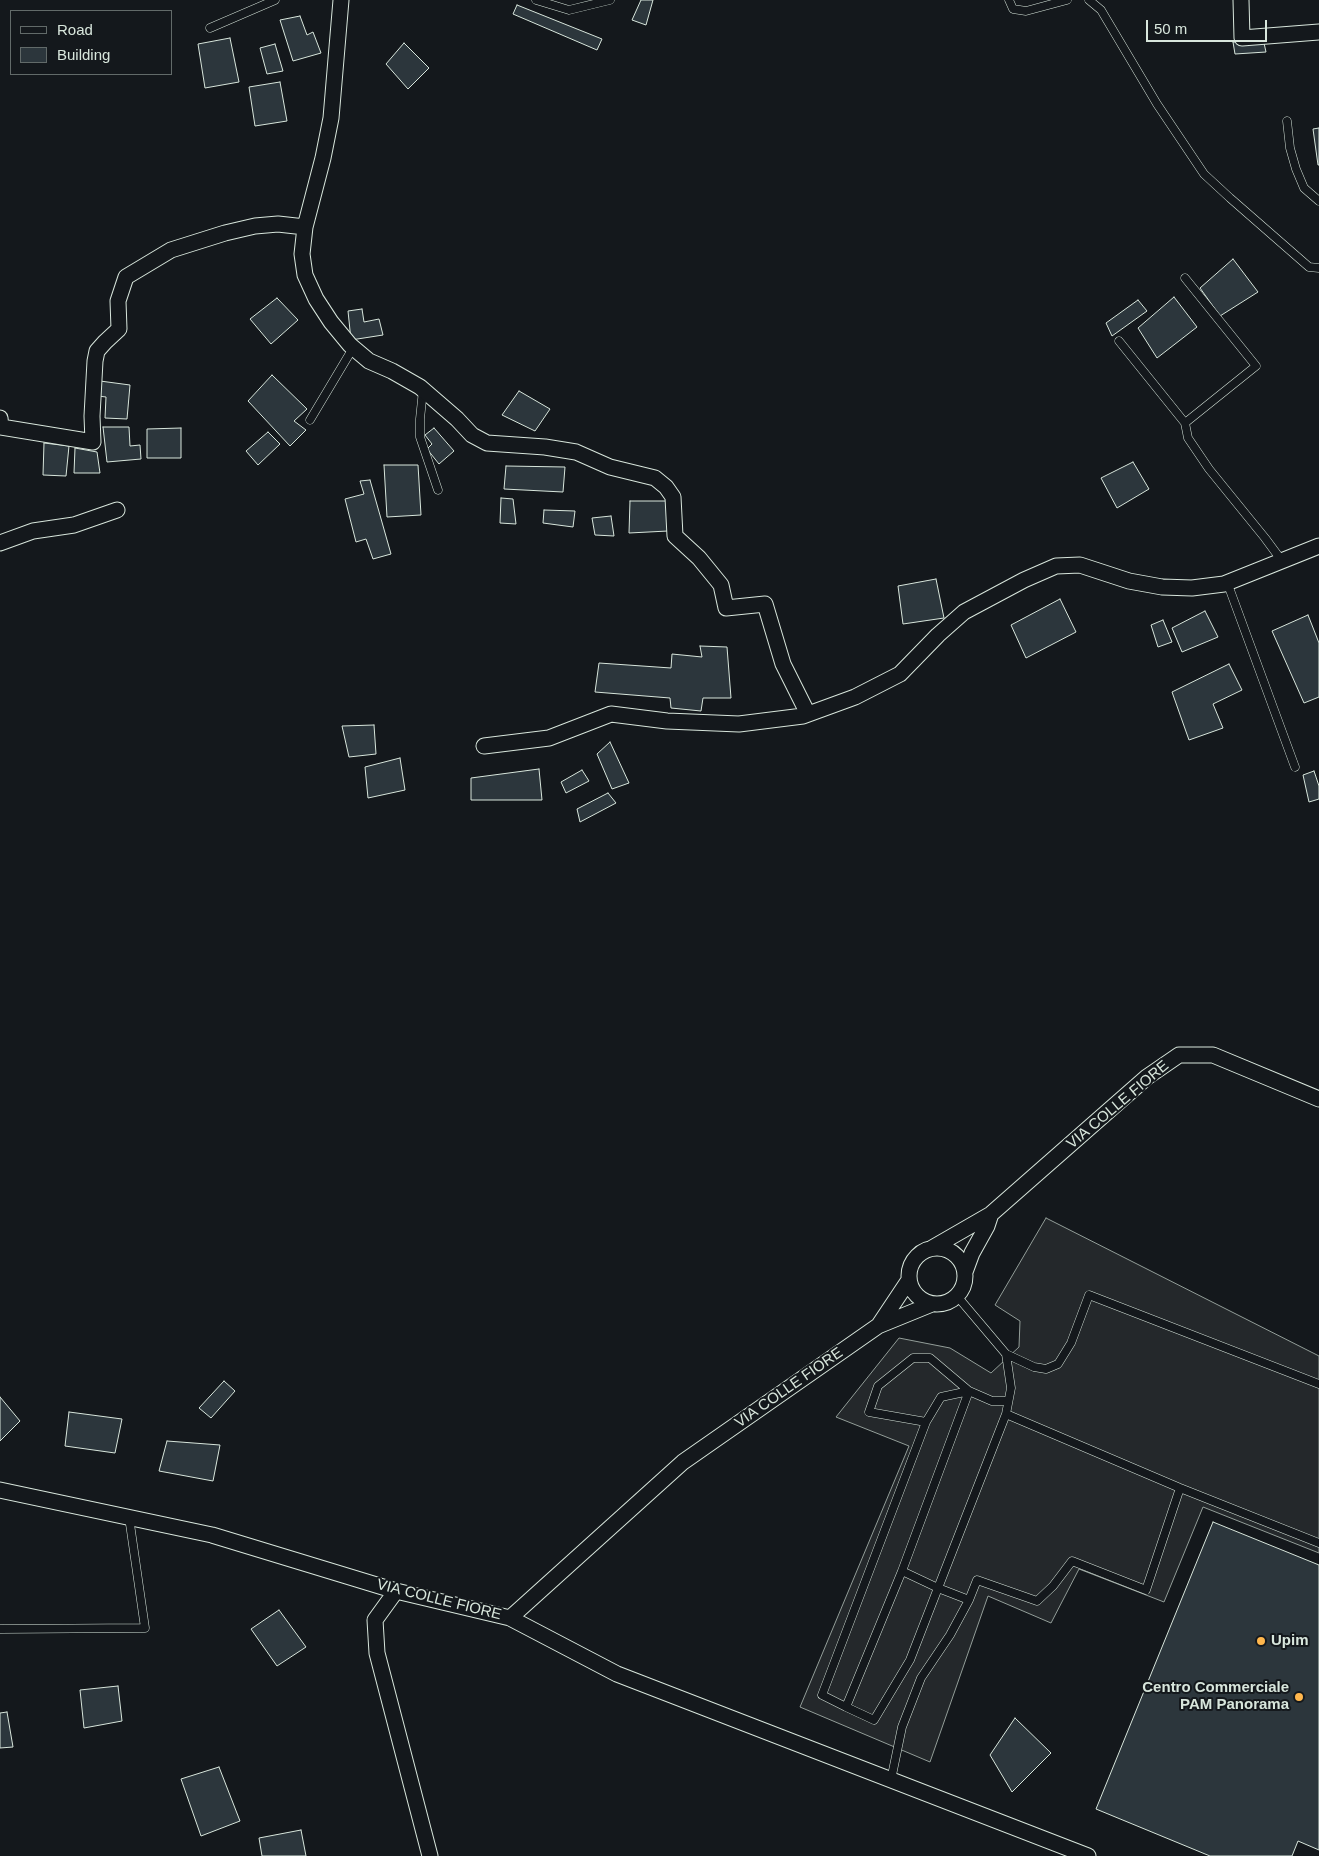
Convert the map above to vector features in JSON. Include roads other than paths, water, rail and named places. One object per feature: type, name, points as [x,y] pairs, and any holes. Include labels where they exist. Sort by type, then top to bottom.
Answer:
[{"type":"street","points":[[341,0],[330,118],[323,158],[304,227],[302,254],[305,275],[316,299],[330,322],[353,348],[369,361],[392,371],[423,390],[472,435],[487,443],[576,452],[610,467],[655,478],[666,486],[673,497],[676,536],[699,558],[721,585],[726,608],[765,604],[783,664],[808,714]]},
{"type":"street","points":[[1241,0],[1242,38],[1319,32]]},
{"type":"street","points":[[0,418],[2,427],[93,442],[92,416],[97,351],[119,329],[118,301],[126,277],[171,250],[225,233],[255,226],[278,224],[304,227]]},
{"type":"street","points":[[0,543],[33,532],[74,525],[117,510]]},
{"type":"street","points":[[484,746],[549,738],[611,714],[667,721],[739,724],[808,714],[855,697],[900,674],[938,635],[964,612],[1024,580],[1056,566],[1080,565],[1129,581],[1162,587],[1192,588],[1227,582],[1319,546]]},
{"type":"street","name":"VIA COLLE FIORE","points":[[932,1248],[992,1214],[1147,1077],[1179,1055],[1213,1055],[1319,1099]]},
{"type":"street","name":"VIA COLLE FIORE","points":[[965,1272],[972,1253],[992,1214]]},
{"type":"street","points":[[941,1248],[950,1250],[962,1263],[965,1272],[963,1286],[957,1296],[950,1302],[932,1304],[924,1302],[916,1296],[911,1289],[908,1272],[915,1258],[924,1250],[941,1248]]},
{"type":"street","name":"VIA COLLE FIORE","points":[[878,1326],[909,1280]]},
{"type":"street","name":"VIA COLLE FIORE","points":[[0,1490],[212,1535],[396,1591],[510,1618],[683,1462],[878,1326],[932,1304]]},
{"type":"street","points":[[396,1591],[375,1620],[377,1653],[430,1856]]},
{"type":"street","points":[[510,1618],[617,1674],[1088,1856]]},
{"type":"lane","points":[[210,28],[275,0]]},
{"type":"lane","points":[[536,0],[568,10],[610,0]]},
{"type":"lane","points":[[1009,0],[1013,9],[1026,12],[1067,0]]},
{"type":"lane","points":[[1089,0],[1101,10],[1157,104],[1204,174],[1309,267],[1319,268]]},
{"type":"lane","points":[[1287,120],[1290,148],[1296,169],[1304,188],[1319,201]]},
{"type":"lane","points":[[1185,278],[1256,366],[1185,423]]},
{"type":"lane","points":[[1119,341],[1185,423],[1188,438],[1209,469],[1282,561]]},
{"type":"lane","points":[[310,420],[353,348]]},
{"type":"lane","points":[[423,390],[420,437],[438,490]]},
{"type":"lane","points":[[1227,582],[1295,767]]},
{"type":"lane","points":[[957,1296],[1006,1354],[1034,1368],[1046,1369],[1058,1364],[1071,1343],[1089,1295],[1319,1384]]},
{"type":"lane","points":[[969,1391],[941,1397],[926,1422],[822,1695],[874,1720],[910,1660],[1006,1414],[1011,1388],[1006,1354]]},
{"type":"lane","points":[[926,1422],[869,1412],[878,1386],[913,1358],[930,1358],[969,1391],[992,1401],[1008,1401]]},
{"type":"lane","points":[[846,1707],[902,1571],[969,1391]]},
{"type":"lane","points":[[1006,1414],[1180,1488],[1319,1543]]},
{"type":"lane","points":[[890,1780],[902,1727],[921,1678],[950,1635],[969,1600],[977,1580],[1037,1601],[1053,1586],[1072,1561],[1146,1590],[1180,1488]]},
{"type":"lane","points":[[0,1629],[145,1628],[129,1517]]},
{"type":"lane","points":[[902,1571],[969,1600]]},
{"type":"place","name":"Upim","points":[[1261,1641]]},
{"type":"place","name":"Centro Commerciale PAM Panorama","points":[[1299,1697]]}]
